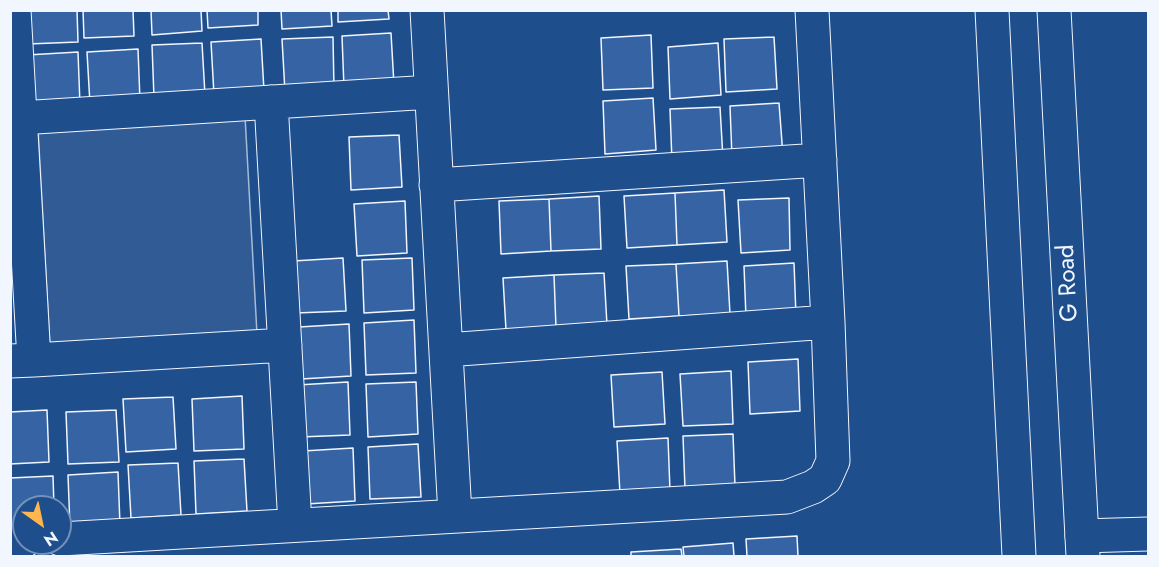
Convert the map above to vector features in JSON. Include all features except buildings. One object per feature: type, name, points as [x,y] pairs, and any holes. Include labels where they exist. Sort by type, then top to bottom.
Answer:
[{"type":"street","points":[[14,10],[20,118],[22,360],[285,345]]},
{"type":"street","points":[[427,10],[455,515]]},
{"type":"street","points":[[72,538],[787,497],[813,487],[825,479],[833,461],[812,10]]},
{"type":"street","points":[[992,10],[1019,556]]},
{"type":"street","name":"G Road","points":[[1054,10],[1082,546]]},
{"type":"street","points":[[20,118],[431,92]]},
{"type":"street","points":[[271,102],[295,525]]},
{"type":"street","points":[[436,185],[820,160]]},
{"type":"street","points":[[446,350],[828,322]]},
{"type":"street","points":[[1082,546],[1149,534]]},
{"type":"shaded area","points":[[245,116],[257,334],[50,346],[38,129]]}]
